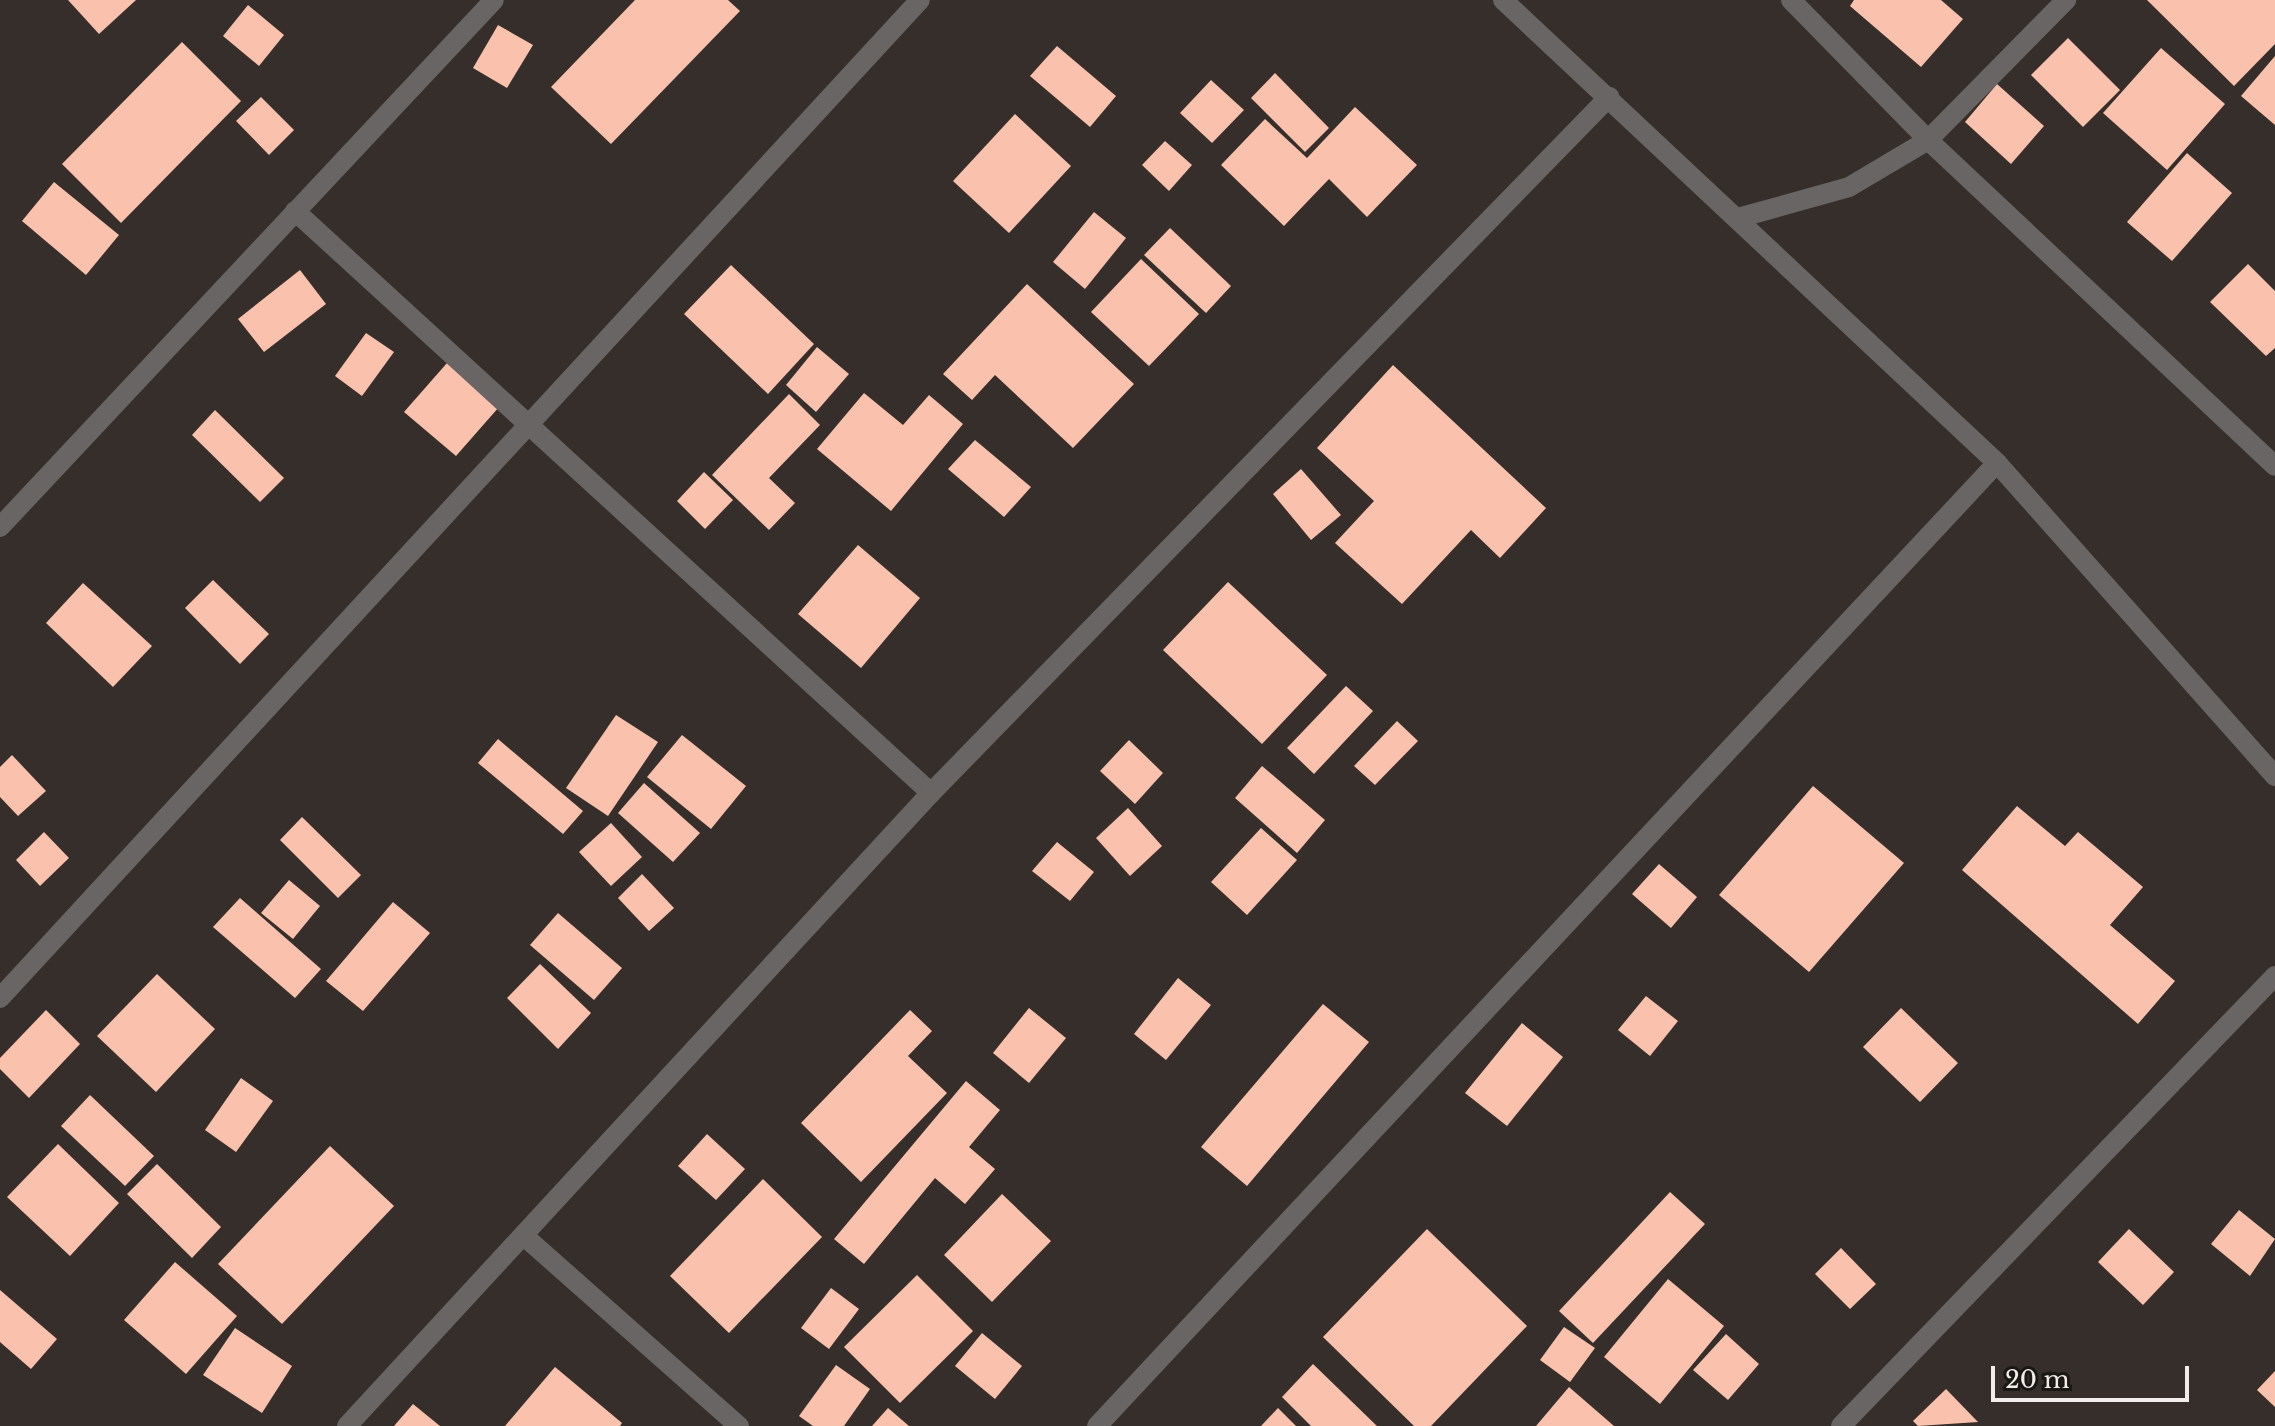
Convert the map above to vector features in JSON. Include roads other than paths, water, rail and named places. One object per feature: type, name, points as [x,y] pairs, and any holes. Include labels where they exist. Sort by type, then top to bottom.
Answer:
[{"type":"street","points":[[0,527],[494,0]]},
{"type":"street","points":[[0,998],[531,429],[920,0]]},
{"type":"street","points":[[1503,0],[1997,463],[2275,776]]},
{"type":"street","points":[[1791,0],[1928,140],[2272,457]]},
{"type":"street","points":[[1738,218],[1849,187],[1928,140],[2066,0]]},
{"type":"street","points":[[347,1426],[931,793],[1609,97]]},
{"type":"street","points":[[295,211],[931,793]]},
{"type":"street","points":[[1097,1426],[1997,463]]},
{"type":"street","points":[[1841,1426],[2275,976]]},
{"type":"street","points":[[524,1236],[739,1426]]}]
